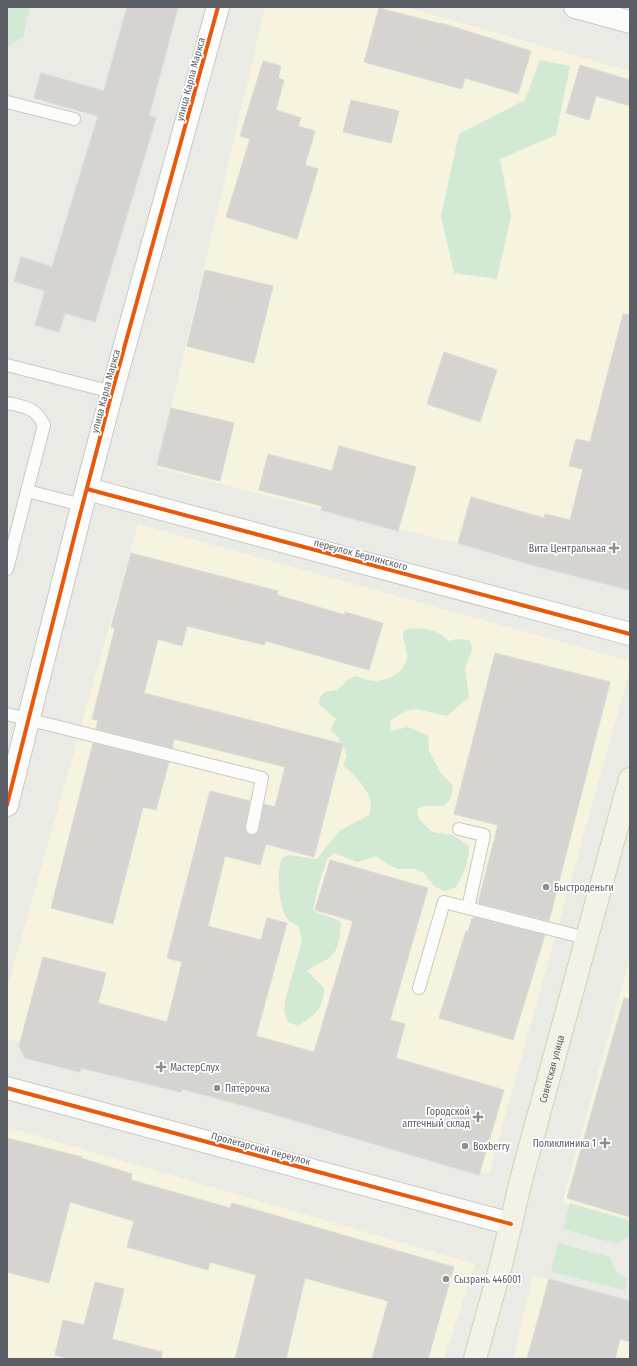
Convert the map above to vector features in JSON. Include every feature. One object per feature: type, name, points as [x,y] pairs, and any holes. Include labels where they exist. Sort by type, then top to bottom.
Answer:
[{"type":"main road","name":"Советская улица","points":[[475,1359],[502,1262],[523,1173],[630,779]]},
{"type":"street","name":"улица Карла Маркса","points":[[7,805],[112,392],[218,7]]},
{"type":"street","points":[[575,7],[630,22]]},
{"type":"street","name":"переулок Берлинского","points":[[85,497],[630,634]]},
{"type":"street","name":"Пролетарский переулок","points":[[7,1088],[511,1224]]},
{"type":"lane","points":[[7,102],[74,119]]},
{"type":"lane","points":[[7,365],[112,392]]},
{"type":"lane","points":[[7,403],[29,408],[40,417],[44,425],[7,569]]},
{"type":"lane","points":[[27,491],[85,497]]},
{"type":"lane","points":[[7,714],[262,778],[252,828]]},
{"type":"lane","points":[[459,829],[484,835],[468,908]]},
{"type":"lane","points":[[419,988],[444,902],[586,938]]},
{"type":"shaded area","points":[[265,7],[406,7],[630,71],[630,587],[157,468]]},
{"type":"shaded area","points":[[138,524],[630,661],[630,669],[489,1174],[7,1039],[7,989]]},
{"type":"shaded area","points":[[630,957],[630,1219],[562,1203]]},
{"type":"shaded area","points":[[7,1127],[475,1264],[444,1359],[7,1359]]},
{"type":"shaded area","points":[[533,1275],[630,1301],[630,1359],[513,1359]]},
{"type":"green space","points":[[7,7],[30,7],[23,37],[7,46]]},
{"type":"green space","points":[[540,60],[570,66],[556,135],[500,159],[511,216],[497,279],[454,273],[441,216],[459,134],[525,100]]},
{"type":"green space","points":[[411,628],[427,629],[436,632],[449,641],[456,639],[469,640],[473,648],[465,668],[469,697],[447,716],[413,710],[407,711],[390,721],[391,731],[408,727],[428,736],[429,751],[441,773],[453,786],[451,798],[444,806],[425,806],[417,809],[419,819],[432,832],[452,835],[469,846],[467,862],[464,872],[456,887],[444,891],[434,886],[423,872],[414,869],[398,869],[376,856],[357,862],[334,853],[327,859],[313,910],[319,914],[334,918],[341,922],[340,937],[333,955],[307,971],[324,988],[324,995],[317,1011],[309,1019],[298,1026],[288,1022],[284,1011],[286,996],[302,942],[299,926],[287,919],[282,905],[279,888],[279,871],[282,858],[288,855],[317,859],[339,831],[369,815],[371,807],[368,794],[365,789],[357,778],[343,765],[347,755],[338,737],[330,730],[336,719],[319,704],[320,697],[325,692],[336,690],[346,681],[356,676],[368,680],[379,681],[395,675],[403,668],[407,658],[403,631]]},
{"type":"green space","points":[[570,1203],[630,1221],[630,1235],[617,1244],[563,1229]]},
{"type":"green space","points":[[558,1243],[610,1257],[616,1272],[628,1279],[625,1290],[551,1272]]},
{"type":"building","points":[[127,7],[178,7],[149,116],[156,118],[95,322],[65,313],[59,332],[35,325],[45,291],[14,281],[21,257],[52,267],[98,116],[34,98],[41,73],[104,91]]},
{"type":"building","points":[[379,8],[441,23],[531,51],[518,94],[465,78],[462,89],[364,62]]},
{"type":"building","points":[[263,61],[281,66],[278,78],[284,80],[276,110],[301,118],[298,126],[315,131],[305,165],[318,169],[297,239],[226,217],[250,139],[240,136]]},
{"type":"building","points":[[580,65],[630,80],[630,106],[596,96],[589,120],[566,113]]},
{"type":"building","points":[[351,100],[399,111],[391,143],[343,132]]},
{"type":"building","points":[[205,270],[273,286],[254,363],[187,346]]},
{"type":"building","points":[[623,314],[630,315],[630,590],[532,565],[458,543],[471,497],[544,518],[545,514],[570,520],[583,469],[569,466],[576,439],[590,442]]},
{"type":"building","points":[[444,352],[497,370],[480,422],[427,404]]},
{"type":"building","points":[[171,408],[234,423],[220,481],[157,465]]},
{"type":"building","points":[[339,446],[416,467],[398,531],[321,510],[322,506],[259,490],[268,454],[332,471]]},
{"type":"building","points":[[131,553],[278,591],[277,595],[345,615],[345,612],[383,623],[369,670],[266,641],[264,645],[187,626],[182,646],[158,639],[144,693],[343,744],[314,857],[266,844],[260,865],[225,856],[208,926],[261,940],[267,918],[287,923],[256,1036],[314,1052],[353,921],[315,910],[330,860],[428,888],[390,1020],[405,1024],[396,1058],[504,1090],[479,1175],[249,1107],[182,1089],[181,1092],[81,1068],[80,1072],[25,1058],[19,1046],[43,957],[106,973],[98,1003],[167,1022],[182,962],[167,958],[210,791],[250,801],[245,830],[247,834],[254,835],[259,830],[264,804],[275,807],[285,767],[174,739],[172,748],[96,729],[98,720],[92,719],[115,628],[111,627]]},
{"type":"building","points":[[495,653],[610,682],[549,921],[478,903],[498,825],[454,814]]},
{"type":"building","points":[[93,743],[169,762],[156,810],[143,807],[113,924],[51,908]]},
{"type":"building","points":[[474,917],[545,935],[513,1040],[439,1018],[466,931],[468,932],[472,918],[474,919]]},
{"type":"building","points":[[624,998],[630,999],[630,1217],[567,1198]]},
{"type":"building","points":[[7,1138],[82,1157],[81,1158],[132,1174],[131,1180],[230,1208],[232,1203],[454,1267],[428,1359],[372,1359],[388,1301],[305,1278],[286,1359],[235,1359],[256,1275],[210,1262],[208,1270],[127,1247],[134,1221],[70,1202],[49,1283],[7,1272]]},
{"type":"building","points":[[549,1279],[630,1301],[630,1342],[620,1339],[615,1359],[527,1359]]},
{"type":"building","points":[[95,1282],[124,1289],[112,1339],[162,1352],[161,1359],[71,1359],[55,1355],[63,1320],[84,1325]]},
{"type":"cycle path","points":[[7,805],[112,392],[218,7]]},
{"type":"cycle path","points":[[87,489],[630,634]]},
{"type":"cycle path","points":[[7,1088],[511,1224]]},
{"type":"place","name":"Вита Центральная","points":[[614,548]]},
{"type":"place","name":"Быстроденьги","points":[[546,887]]},
{"type":"place","name":"МастерСлух","points":[[161,1067]]},
{"type":"place","name":"Пятёрочка","points":[[217,1088]]},
{"type":"place","name":"Городской аптечный склад","points":[[478,1117]]},
{"type":"place","name":"Поликлиника 1","points":[[605,1143]]},
{"type":"place","name":"Boxberry","points":[[465,1146]]},
{"type":"place","name":"Сызрань 446001","points":[[446,1279]]}]
